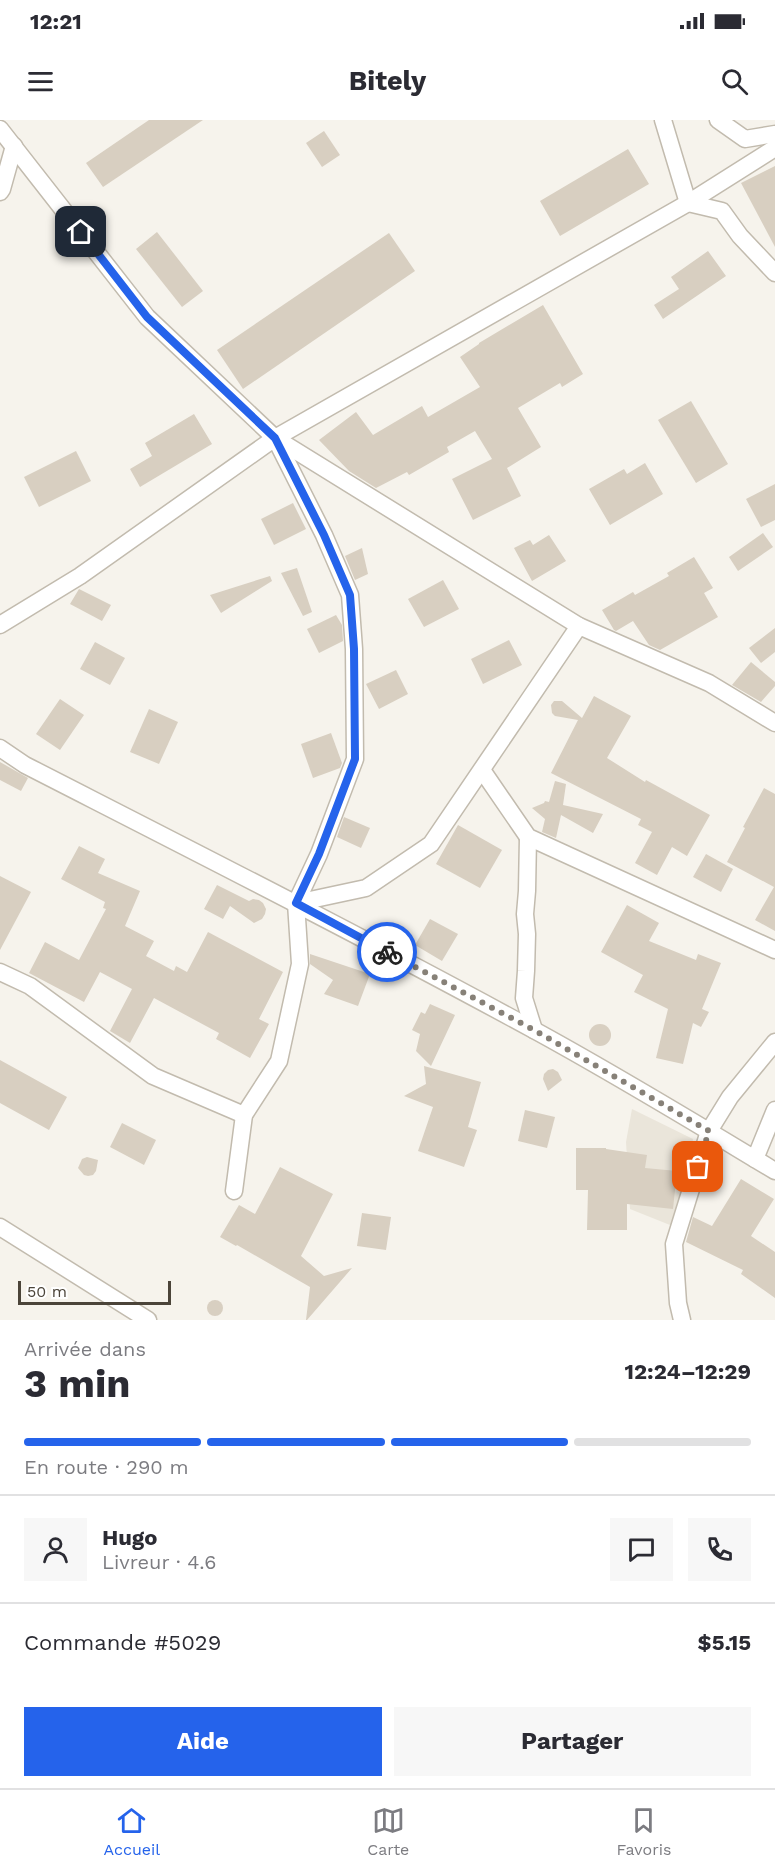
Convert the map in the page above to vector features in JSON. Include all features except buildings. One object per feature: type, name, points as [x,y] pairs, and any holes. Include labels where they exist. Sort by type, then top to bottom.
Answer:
[{"type":"street","points":[[663,120],[688,203]]},
{"type":"street","points":[[718,120],[745,139],[775,134]]},
{"type":"street","points":[[0,192],[6,139]]},
{"type":"street","points":[[6,139],[147,317],[275,438],[579,626],[709,683],[775,723]]},
{"type":"street","points":[[0,625],[80,576],[275,438],[688,203],[775,148]]},
{"type":"street","points":[[688,203],[722,212],[740,236],[775,273]]},
{"type":"street","points":[[234,1191],[244,1115],[279,1061],[300,964],[296,903],[319,854],[355,759],[354,649],[350,595],[324,535],[275,438]]},
{"type":"street","points":[[296,903],[366,888],[431,844],[579,626]]},
{"type":"street","points":[[0,748],[25,765],[296,903],[534,1030],[775,1171]]},
{"type":"street","points":[[482,770],[528,837],[775,950]]},
{"type":"street","points":[[528,837],[524,998],[534,1030]]},
{"type":"street","points":[[0,972],[30,986],[153,1076],[244,1115]]},
{"type":"street","points":[[682,1320],[678,1303],[674,1244],[709,1131],[730,1097],[775,1042]]},
{"type":"street","points":[[755,1160],[775,1110]]},
{"type":"street","points":[[0,1227],[148,1320]]},
{"type":"shaded area","points":[[632,1109],[693,1139],[675,1227],[630,1209],[626,1142]]},
{"type":"way so far","points":[[387,952],[534,1030],[709,1131],[698,1167]]},
{"type":"route","points":[[81,232],[147,317],[275,438],[324,535],[350,595],[354,649],[355,759],[319,854],[296,903],[387,952]]}]
